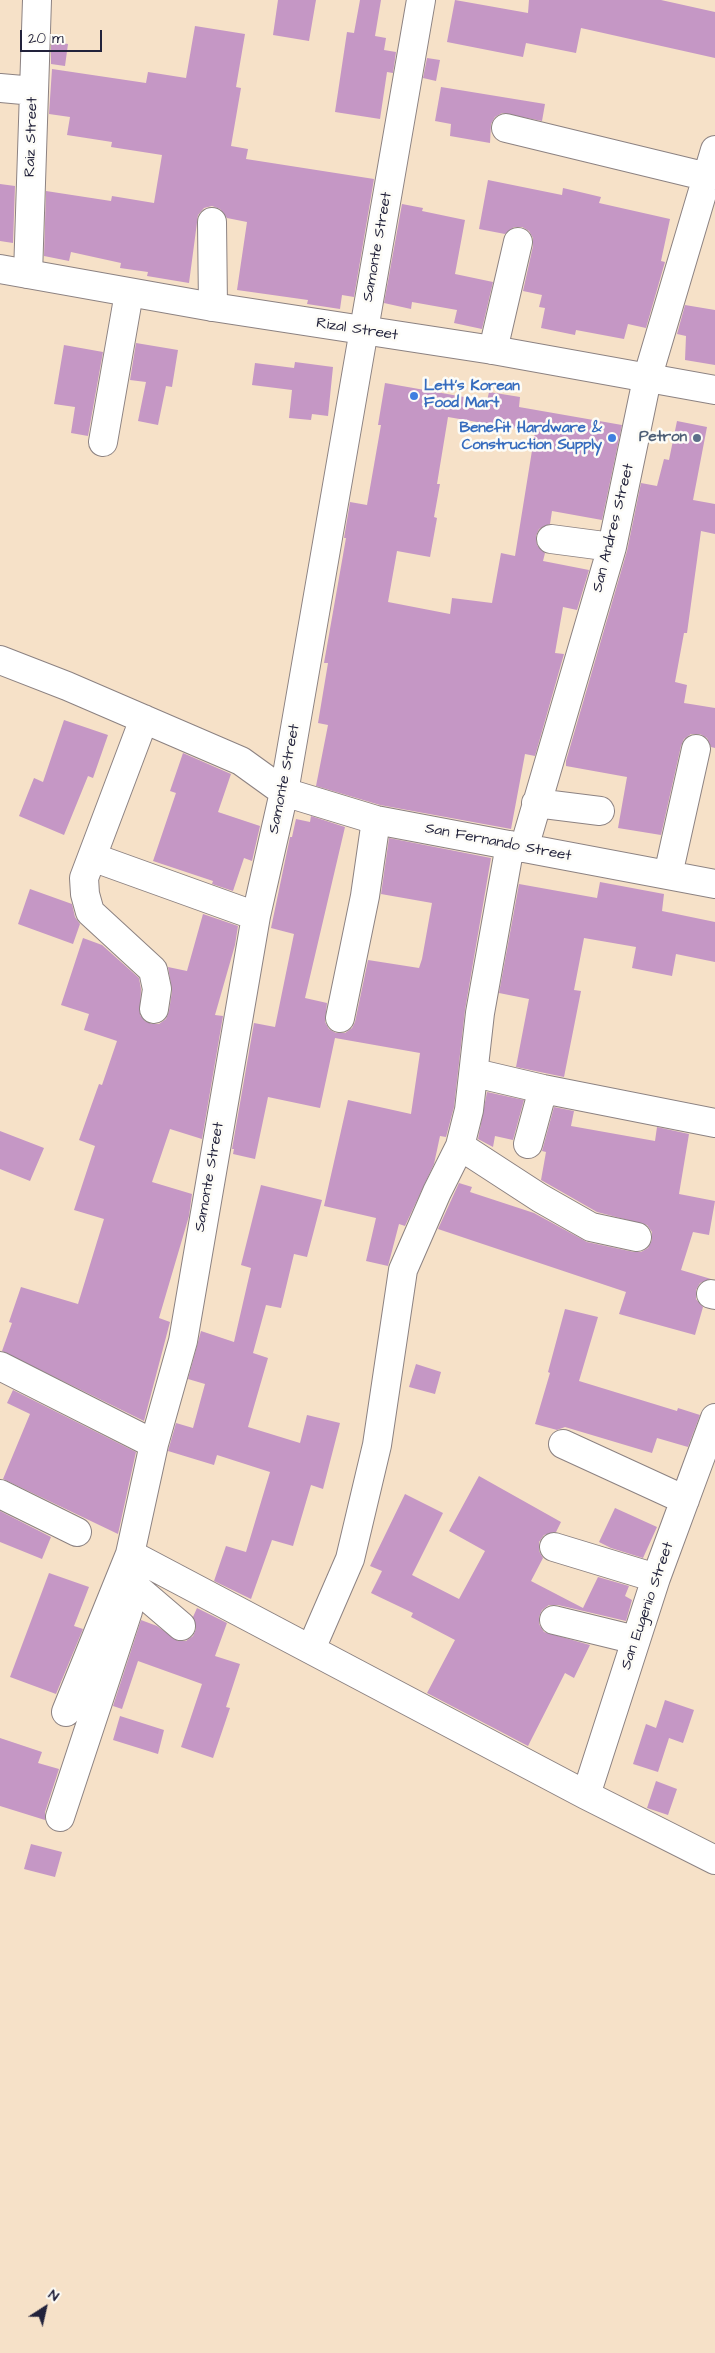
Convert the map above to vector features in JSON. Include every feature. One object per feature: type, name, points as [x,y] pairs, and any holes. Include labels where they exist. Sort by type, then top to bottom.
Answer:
[{"type":"street","name":"Raiz Street","points":[[28,274],[37,0]]},
{"type":"street","name":"Samonte Street","points":[[134,1556],[154,1444],[183,1341],[256,916],[284,792],[420,0]]},
{"type":"street","points":[[0,88],[34,91]]},
{"type":"street","points":[[506,128],[708,177]]},
{"type":"street","name":"San Andres Street","points":[[311,1650],[350,1559],[376,1445],[403,1270],[437,1192],[460,1146],[475,1074],[480,1013],[517,846],[536,803],[612,547],[647,379],[715,150]]},
{"type":"street","points":[[212,222],[214,307]]},
{"type":"street","points":[[493,350],[518,242]]},
{"type":"street","name":"Rizal Street","points":[[0,269],[214,307],[493,350],[715,390]]},
{"type":"street","points":[[103,442],[129,293]]},
{"type":"street","points":[[552,540],[612,547]]},
{"type":"street","name":"San Fernando Street","points":[[0,660],[241,760],[284,792],[376,820],[715,884]]},
{"type":"street","points":[[144,719],[84,878],[85,894],[90,912],[153,970],[157,989],[154,1009]]},
{"type":"street","points":[[668,875],[696,749]]},
{"type":"street","points":[[536,803],[600,810]]},
{"type":"street","points":[[340,1018],[368,878],[376,820]]},
{"type":"street","points":[[92,857],[256,916]]},
{"type":"street","points":[[475,1074],[543,1090],[715,1123]]},
{"type":"street","points":[[528,1144],[543,1090]]},
{"type":"street","points":[[460,1146],[540,1198],[592,1227],[637,1237]]},
{"type":"street","points":[[2,1371],[154,1444]]},
{"type":"street","name":"San Eugenio Street","points":[[586,1795],[656,1578],[715,1418]]},
{"type":"street","points":[[563,1444],[685,1500]]},
{"type":"street","points":[[0,1494],[77,1532]]},
{"type":"street","points":[[554,1547],[656,1578]]},
{"type":"street","points":[[134,1556],[586,1795],[715,1860]]},
{"type":"street","points":[[60,1817],[128,1611],[133,1585],[134,1556]]},
{"type":"street","points":[[66,1712],[134,1556]]},
{"type":"street","points":[[133,1585],[181,1626]]},
{"type":"street","points":[[554,1620],[636,1640]]},
{"type":"building","points":[[278,0],[316,0],[309,41],[273,35]]},
{"type":"building","points":[[360,0],[381,0],[375,36],[386,38],[384,50],[396,52],[393,73],[387,72],[380,119],[335,112],[347,32],[354,33]]},
{"type":"building","points":[[455,0],[528,13],[529,0],[661,0],[715,12],[715,58],[581,28],[576,53],[526,43],[523,57],[447,42]]},
{"type":"building","points":[[195,26],[245,34],[236,87],[241,88],[231,146],[248,149],[246,159],[374,179],[354,297],[342,295],[340,309],[307,304],[308,300],[237,290],[247,222],[227,218],[220,209],[212,206],[204,208],[198,215],[189,283],[147,276],[148,272],[120,268],[121,263],[71,252],[69,261],[44,256],[46,191],[111,201],[112,196],[154,203],[162,155],[111,147],[112,142],[67,135],[70,117],[49,114],[52,69],[146,83],[148,72],[186,78]]},
{"type":"building","points":[[51,41],[68,44],[65,66],[51,64]]},
{"type":"building","points":[[427,58],[440,60],[436,81],[423,78]]},
{"type":"building","points":[[441,87],[545,104],[542,121],[502,113],[495,117],[491,124],[490,143],[450,136],[451,124],[435,121]]},
{"type":"building","points":[[488,180],[562,195],[563,188],[601,197],[599,203],[670,219],[661,261],[665,262],[646,328],[628,324],[624,339],[576,330],[575,335],[541,328],[545,308],[539,307],[542,295],[523,291],[533,246],[533,238],[529,231],[522,227],[514,227],[505,234],[479,229]]},
{"type":"building","points":[[0,184],[15,186],[13,243],[0,241]]},
{"type":"building","points":[[402,204],[423,208],[422,211],[465,220],[455,274],[493,282],[482,329],[454,323],[457,310],[412,302],[411,309],[384,303]]},
{"type":"building","points":[[685,305],[715,310],[715,365],[685,360],[686,336],[677,334]]},
{"type":"building","points":[[136,343],[178,350],[172,387],[166,386],[158,425],[138,421],[146,382],[130,380]]},
{"type":"building","points":[[64,345],[103,352],[88,436],[71,433],[75,407],[54,404]]},
{"type":"building","points":[[295,362],[333,367],[328,416],[312,414],[311,420],[289,418],[292,390],[252,385],[255,363],[294,368]]},
{"type":"building","points":[[385,383],[487,401],[489,392],[520,397],[519,407],[622,425],[602,520],[552,511],[550,524],[539,529],[536,536],[537,545],[545,553],[543,561],[589,570],[577,610],[563,607],[555,653],[564,654],[535,756],[525,754],[511,829],[380,805],[316,786],[328,725],[318,723],[328,663],[324,663],[346,538],[344,538],[350,502],[367,505],[381,425],[378,425]],"holes":[[[448,417],[535,432],[515,556],[501,553],[492,603],[452,598],[450,614],[388,602],[397,551],[430,557],[437,518],[434,517],[440,484],[437,484]]]},
{"type":"building","points":[[677,421],[707,427],[693,500],[715,504],[715,534],[701,531],[687,633],[684,633],[675,682],[687,685],[684,703],[715,708],[715,748],[711,747],[707,738],[700,734],[691,734],[684,739],[661,835],[618,828],[627,777],[566,766],[566,761],[627,551],[641,483],[657,486],[664,459],[669,460]]},
{"type":"building","points":[[64,720],[108,735],[93,778],[88,776],[64,835],[19,816],[34,778],[43,782]]},
{"type":"building","points":[[183,753],[231,774],[218,812],[260,826],[252,861],[244,858],[233,891],[212,884],[213,881],[153,861],[176,793],[170,791]]},
{"type":"building","points":[[311,816],[345,827],[305,998],[327,1003],[325,1022],[329,1029],[336,1033],[345,1033],[352,1028],[355,1022],[368,960],[419,968],[422,959],[432,903],[381,894],[389,838],[491,858],[465,1010],[454,1107],[446,1137],[440,1136],[434,1164],[405,1226],[399,1224],[388,1266],[366,1261],[376,1218],[324,1206],[348,1100],[411,1114],[420,1053],[335,1038],[320,1108],[268,1097],[255,1159],[233,1154],[234,1149],[232,1149],[254,1023],[275,1027],[294,934],[271,928],[290,837],[292,837],[296,819],[310,822]]},
{"type":"building","points":[[600,882],[664,894],[662,911],[715,922],[715,962],[676,954],[672,976],[632,968],[636,947],[584,938],[574,990],[581,991],[564,1077],[516,1067],[529,999],[499,993],[519,884],[597,898]]},
{"type":"building","points":[[30,889],[72,904],[75,917],[80,924],[73,944],[18,924]]},
{"type":"building","points":[[203,914],[238,926],[235,945],[215,1015],[223,1016],[202,1139],[170,1129],[152,1182],[192,1194],[189,1216],[159,1318],[170,1322],[144,1421],[2,1351],[12,1323],[9,1322],[21,1287],[78,1304],[104,1219],[74,1210],[95,1146],[79,1140],[99,1084],[102,1085],[117,1041],[84,1030],[89,1014],[61,1005],[83,938],[102,945],[139,978],[141,989],[140,1015],[145,1021],[159,1024],[166,1019],[169,1011],[172,991],[168,967],[187,971]]},
{"type":"building","points":[[487,1092],[524,1100],[513,1140],[495,1136],[493,1147],[478,1139]]},
{"type":"building","points":[[554,1107],[574,1111],[571,1126],[655,1141],[657,1127],[689,1134],[679,1194],[715,1201],[709,1235],[693,1232],[681,1270],[711,1279],[700,1283],[696,1290],[696,1299],[703,1307],[695,1335],[619,1314],[626,1292],[438,1229],[459,1183],[472,1187],[470,1192],[534,1213],[587,1242],[634,1252],[641,1252],[648,1248],[652,1240],[652,1232],[647,1225],[597,1212],[541,1180],[546,1152],[542,1151]]},
{"type":"building","points":[[0,1131],[44,1148],[30,1181],[0,1169]]},
{"type":"building","points":[[261,1185],[322,1200],[307,1257],[294,1254],[281,1308],[266,1305],[253,1353],[268,1358],[248,1427],[300,1443],[307,1415],[340,1423],[323,1489],[311,1485],[293,1546],[272,1540],[251,1599],[214,1581],[226,1546],[246,1552],[270,1472],[217,1455],[214,1465],[168,1451],[176,1423],[193,1428],[205,1384],[188,1379],[201,1331],[234,1342],[251,1268],[241,1265]]},
{"type":"building","points":[[565,1309],[598,1317],[579,1381],[677,1411],[678,1408],[700,1415],[688,1447],[657,1438],[652,1453],[565,1427],[557,1430],[535,1424],[550,1373],[548,1372]]},
{"type":"building","points":[[416,1364],[441,1372],[435,1394],[409,1387]]},
{"type":"building","points":[[13,1390],[136,1452],[118,1534],[3,1479],[30,1414],[7,1403]]},
{"type":"building","points":[[479,1476],[561,1522],[556,1532],[544,1535],[539,1542],[539,1551],[543,1558],[531,1581],[583,1608],[598,1577],[629,1586],[625,1596],[632,1600],[626,1621],[558,1605],[549,1605],[542,1610],[539,1624],[544,1632],[590,1645],[574,1678],[565,1673],[528,1746],[427,1693],[455,1640],[411,1617],[413,1613],[371,1593],[382,1571],[370,1566],[405,1494],[443,1513],[412,1575],[459,1599],[485,1551],[449,1531]]},
{"type":"building","points":[[615,1508],[657,1527],[643,1558],[611,1548],[599,1542]]},
{"type":"building","points":[[0,1511],[51,1537],[42,1559],[0,1542]]},
{"type":"building","points":[[49,1573],[89,1587],[74,1626],[83,1629],[56,1694],[10,1677]]},
{"type":"building","points":[[197,1608],[227,1623],[215,1656],[240,1664],[226,1707],[230,1708],[213,1758],[181,1747],[202,1684],[138,1661],[122,1709],[113,1706],[141,1620],[157,1626],[178,1641],[186,1641],[193,1636],[196,1629],[193,1617]]},
{"type":"building","points":[[665,1700],[694,1710],[683,1743],[669,1738],[658,1772],[633,1764],[646,1724],[656,1728]]},
{"type":"building","points":[[120,1716],[164,1730],[158,1754],[113,1740]]},
{"type":"building","points":[[0,1738],[42,1752],[38,1763],[59,1769],[45,1812],[45,1820],[0,1806]]},
{"type":"building","points":[[656,1781],[677,1789],[668,1815],[647,1808]]},
{"type":"building","points":[[31,1844],[62,1852],[55,1877],[24,1869]]},
{"type":"place","name":"Lett's Korean Food Mart","points":[[414,396]]},
{"type":"place","name":"Benefit Hardware & Construction Supply","points":[[612,438]]},
{"type":"place","name":"Petron","points":[[697,438]]}]
